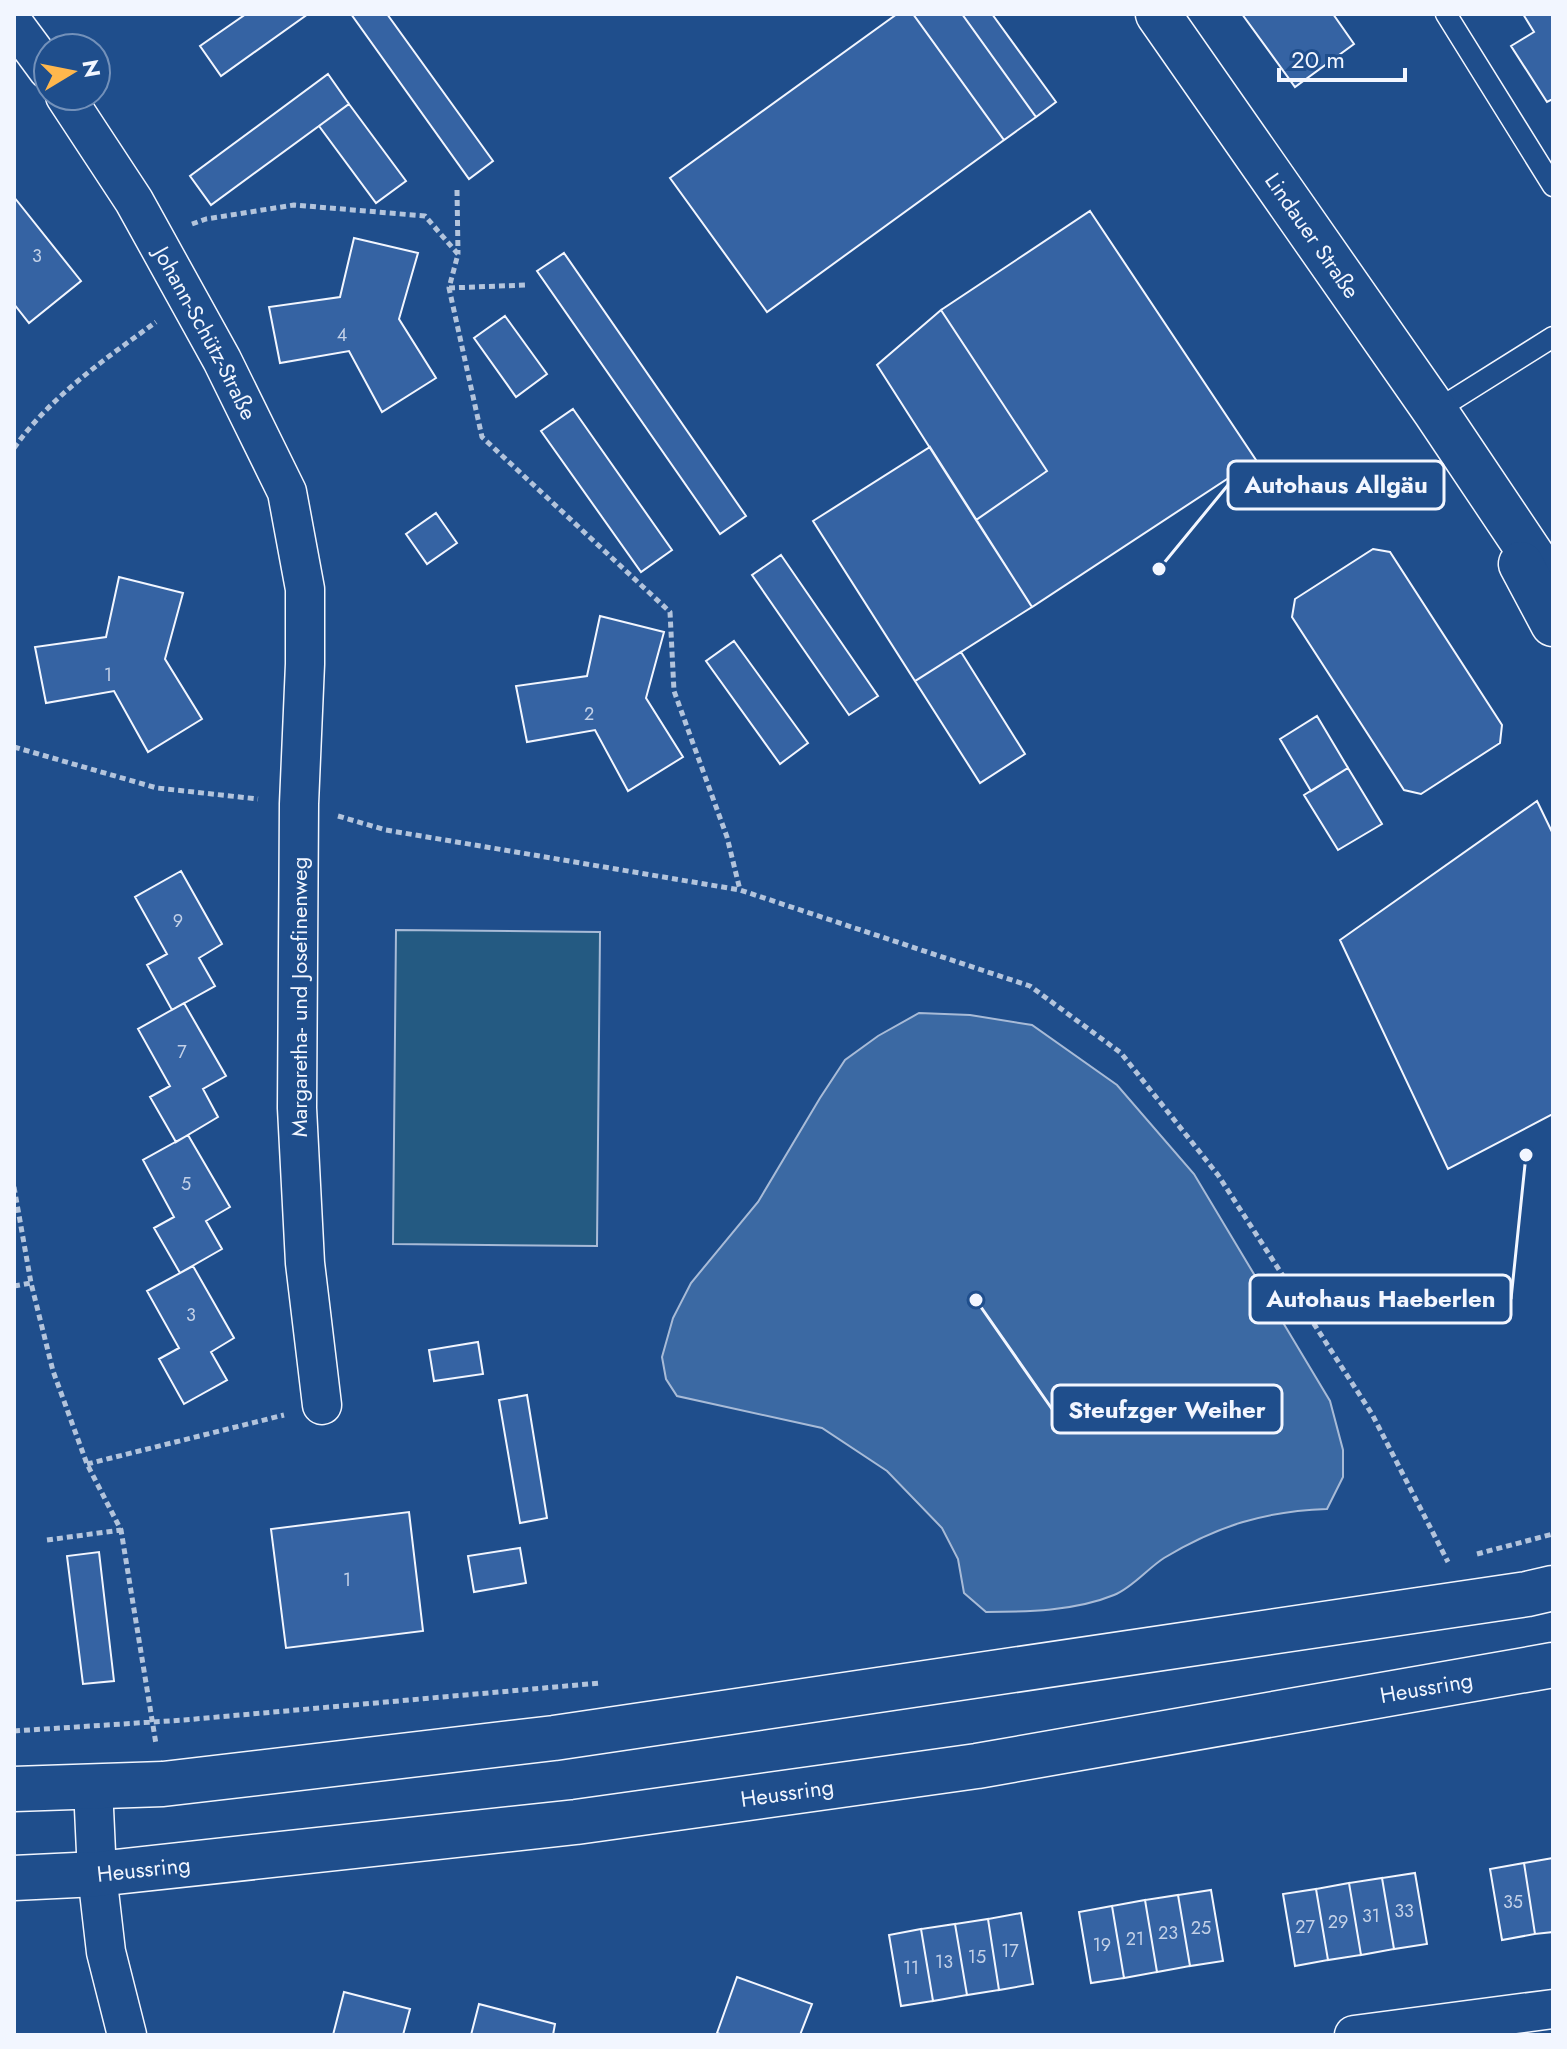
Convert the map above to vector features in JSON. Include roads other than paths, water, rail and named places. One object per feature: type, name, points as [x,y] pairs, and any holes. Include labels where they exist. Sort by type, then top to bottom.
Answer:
[{"type":"main road","name":"Lindauer Straße","points":[[1158,14],[1435,411],[1553,587]]},
{"type":"main road","name":"Lindauer Straße","points":[[1466,459],[1553,624]]},
{"type":"main road","points":[[14,1789],[163,1784],[570,1736],[1553,1588]]},
{"type":"main road","name":"Heussring","points":[[14,1878],[97,1874],[576,1822],[977,1766],[1553,1665]]},
{"type":"street","points":[[14,24],[32,48]]},
{"type":"street","name":"Johann-Schütz-Straße","points":[[76,112],[134,201],[222,360],[287,492],[305,589]]},
{"type":"street","name":"Margaretha- und Josefinenweg","points":[[305,589],[299,804],[297,1108],[305,1263],[322,1405]]},
{"type":"street","points":[[93,1787],[97,1874],[106,1952],[127,2035]]},
{"type":"street","points":[[1354,2035],[1553,2009]]},
{"type":"lane","points":[[1446,14],[1553,186]]},
{"type":"lane","points":[[1435,411],[1553,337]]},
{"type":"place","name":"Autohaus Allgäu","points":[[1159,569]]},
{"type":"place","name":"Autohaus Haeberlen","points":[[1526,1155]]},
{"type":"place","name":"Steufzger Weiher","points":[[976,1300]]}]
